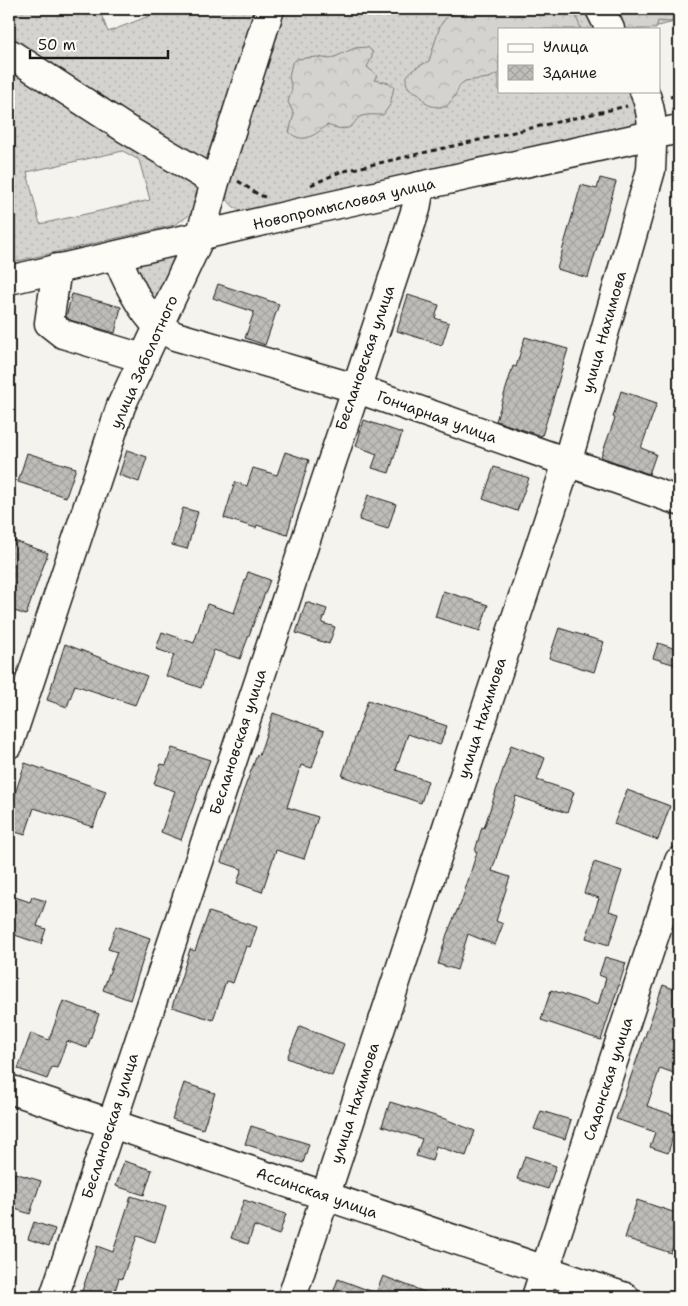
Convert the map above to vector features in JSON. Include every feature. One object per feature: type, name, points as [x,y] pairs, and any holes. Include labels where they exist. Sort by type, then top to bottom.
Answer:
[{"type":"street","name":"улица Заболотного","points":[[9,744],[121,406],[226,181],[270,9]]},
{"type":"street","points":[[600,9],[610,28]]},
{"type":"street","points":[[9,53],[126,129],[226,181]]},
{"type":"street","name":"улица Нахимова","points":[[292,1297],[567,463],[651,170],[653,134],[646,96]]},
{"type":"street","name":"Новопромысловая улица","points":[[9,280],[679,128]]},
{"type":"street","name":"Беслановская улица","points":[[54,1297],[416,209],[420,186]]},
{"type":"street","name":"Гончарная улица","points":[[117,256],[123,274],[137,298],[159,326],[175,336],[355,388],[679,502]]},
{"type":"street","points":[[57,268],[49,322],[63,334],[142,358]]},
{"type":"street","name":"Садонская улица","points":[[536,1297],[679,861]]},
{"type":"street","name":"Ассинская улица","points":[[9,1089],[625,1297]]},
{"type":"path","points":[[309,186],[340,172],[646,96],[679,95]]},
{"type":"path","points":[[226,181],[269,198]]},
{"type":"green space","points":[[9,9],[99,9],[108,32],[167,9],[261,9],[219,134],[204,160],[17,51],[9,39]]},
{"type":"green space","points":[[281,9],[679,9],[679,21],[648,28],[498,28],[498,92],[656,92],[663,122],[243,212],[232,205],[224,194]]},
{"type":"green space","points":[[479,9],[557,9],[563,14],[575,14],[581,28],[498,28],[498,74],[489,78],[465,81],[460,85],[455,96],[446,107],[436,107],[426,103],[419,94],[411,90],[406,83],[406,79],[411,71],[429,61],[440,26],[448,15]]},
{"type":"green space","points":[[623,9],[675,9],[675,20],[670,22],[658,21],[656,28],[619,28]]},
{"type":"green space","points":[[367,47],[372,51],[372,57],[367,67],[377,75],[374,80],[389,83],[394,87],[390,105],[383,115],[362,116],[350,127],[344,129],[327,125],[313,135],[304,138],[294,136],[289,132],[294,114],[288,102],[292,89],[289,77],[292,63],[297,59],[317,57],[330,59],[355,48]]},
{"type":"green space","points":[[9,65],[197,187],[196,206],[186,218],[174,225],[9,263]],"holes":[[[123,151],[139,160],[150,200],[40,224],[27,172]]]},
{"type":"green space","points":[[176,254],[178,258],[155,305],[128,264]]},
{"type":"building","points":[[600,178],[616,182],[588,278],[557,269],[581,185],[597,189]]},
{"type":"building","points":[[218,284],[279,304],[265,345],[245,338],[254,312],[213,298]]},
{"type":"building","points":[[72,294],[121,307],[115,333],[70,320],[66,317]]},
{"type":"building","points":[[408,295],[439,305],[435,318],[449,323],[442,345],[397,331]]},
{"type":"building","points":[[525,337],[568,349],[542,436],[496,421],[513,366],[516,367]]},
{"type":"building","points":[[621,391],[657,403],[641,448],[656,454],[649,474],[601,457],[615,418],[613,417]]},
{"type":"building","points":[[364,420],[402,433],[389,473],[372,468],[377,454],[356,446]]},
{"type":"building","points":[[127,450],[147,457],[139,482],[119,475]]},
{"type":"building","points":[[285,452],[309,460],[287,535],[257,525],[256,528],[224,518],[235,482],[247,486],[253,468],[277,475]]},
{"type":"building","points":[[27,453],[76,468],[66,497],[18,482]]},
{"type":"building","points":[[494,467],[529,478],[517,511],[483,499]]},
{"type":"building","points":[[368,495],[396,504],[388,529],[359,520]]},
{"type":"building","points":[[183,508],[198,512],[187,549],[172,545]]},
{"type":"building","points":[[9,539],[48,553],[26,615],[9,609]]},
{"type":"building","points":[[248,572],[270,580],[240,659],[214,650],[201,688],[166,676],[174,655],[156,649],[162,632],[194,643],[207,604],[234,613]]},
{"type":"building","points":[[443,591],[488,605],[480,631],[435,617]]},
{"type":"building","points":[[306,602],[327,609],[322,623],[335,627],[329,644],[296,633]]},
{"type":"building","points":[[559,628],[604,642],[594,672],[549,658]]},
{"type":"building","points":[[658,643],[679,650],[679,666],[653,658]]},
{"type":"building","points":[[65,644],[147,676],[135,705],[75,685],[67,707],[47,700]]},
{"type":"building","points":[[368,700],[447,726],[440,745],[408,734],[396,770],[428,781],[421,803],[342,776]]},
{"type":"building","points":[[273,713],[324,731],[312,768],[301,765],[287,807],[318,817],[304,859],[276,850],[262,892],[237,883],[242,869],[221,862],[243,792],[257,755],[259,756]]},
{"type":"building","points":[[511,745],[545,758],[537,780],[574,792],[567,813],[516,796],[492,871],[510,877],[496,921],[503,924],[495,945],[468,934],[457,970],[438,964],[447,934],[460,906],[477,852],[475,851],[482,827],[484,828]]},
{"type":"building","points":[[172,748],[210,760],[181,840],[161,832],[175,791],[154,784],[161,764],[166,765]]},
{"type":"building","points":[[25,763],[106,791],[93,827],[34,808],[25,835],[9,830],[9,812]]},
{"type":"building","points":[[627,790],[670,806],[658,840],[614,824]]},
{"type":"building","points":[[594,862],[622,871],[609,911],[619,914],[609,945],[586,938],[599,898],[584,893]]},
{"type":"building","points":[[9,895],[30,902],[32,897],[46,901],[37,926],[46,929],[41,944],[9,933]]},
{"type":"building","points":[[209,912],[257,927],[250,947],[246,946],[233,983],[226,981],[213,1020],[172,1007],[190,949],[195,951]]},
{"type":"building","points":[[116,926],[150,938],[130,1000],[103,990],[117,952],[108,949]]},
{"type":"building","points":[[605,957],[626,963],[601,1040],[541,1020],[551,990],[598,1005],[606,978],[599,975]]},
{"type":"building","points":[[663,985],[679,991],[679,1075],[660,1068],[647,1106],[679,1117],[668,1153],[650,1147],[655,1132],[616,1119]]},
{"type":"building","points":[[63,1001],[99,1014],[87,1048],[67,1041],[57,1068],[52,1067],[47,1079],[18,1069],[31,1033],[49,1040]]},
{"type":"building","points":[[300,1026],[344,1044],[332,1076],[287,1058]]},
{"type":"building","points":[[184,1083],[215,1093],[203,1129],[172,1119]]},
{"type":"building","points":[[390,1102],[445,1119],[475,1131],[466,1156],[436,1146],[432,1161],[416,1156],[422,1139],[382,1126]]},
{"type":"building","points":[[541,1111],[571,1120],[565,1139],[534,1129]]},
{"type":"building","points":[[251,1126],[309,1144],[303,1163],[245,1144]]},
{"type":"building","points":[[525,1156],[556,1166],[548,1189],[517,1179]]},
{"type":"building","points":[[124,1161],[152,1170],[144,1195],[116,1186]]},
{"type":"building","points":[[15,1173],[41,1181],[30,1214],[9,1207],[9,1192]]},
{"type":"building","points":[[131,1196],[166,1207],[155,1242],[137,1236],[122,1279],[119,1278],[113,1297],[80,1297],[97,1246],[113,1252]]},
{"type":"building","points":[[244,1200],[286,1214],[279,1235],[254,1226],[248,1244],[231,1238]]},
{"type":"building","points":[[637,1200],[679,1214],[679,1228],[671,1253],[625,1238]]},
{"type":"building","points":[[34,1222],[55,1229],[49,1246],[28,1239]]},
{"type":"building","points":[[383,1276],[435,1297],[346,1297],[333,1293],[338,1279],[376,1293]]}]
